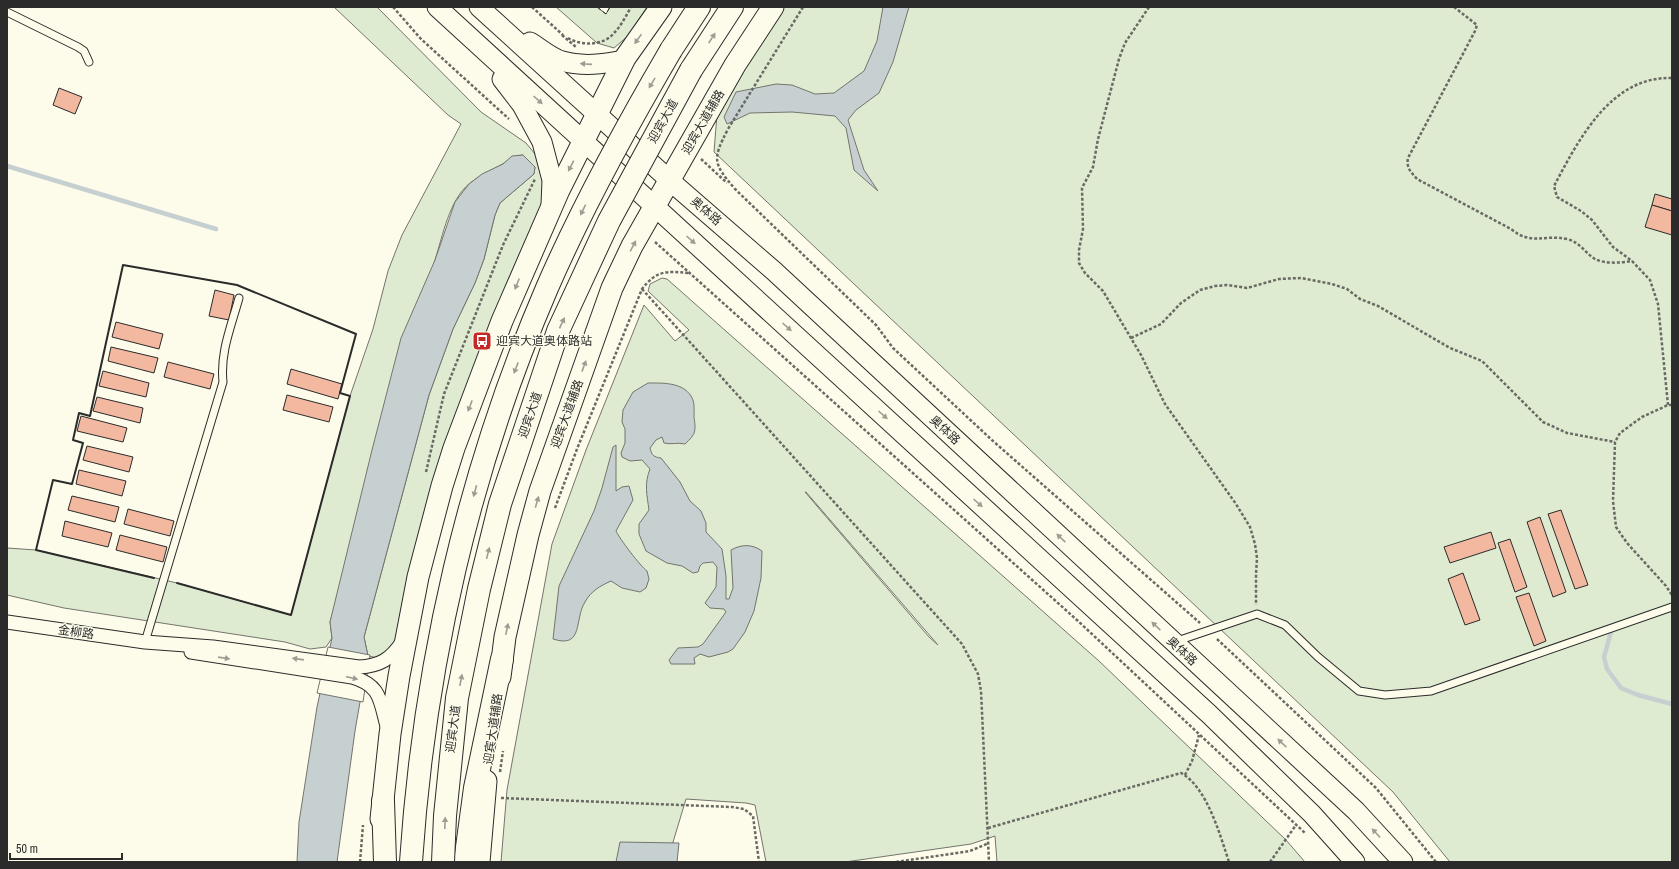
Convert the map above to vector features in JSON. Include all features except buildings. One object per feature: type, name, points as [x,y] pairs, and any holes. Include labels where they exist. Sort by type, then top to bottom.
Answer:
[{"type":"highway","points":[[411,862],[414,814],[422,742],[445,608],[476,487],[510,382],[547,288],[604,168],[639,105],[699,7]]},
{"type":"highway","name":"迎宾大道","points":[[443,862],[445,809],[457,698],[479,589],[500,504],[558,331],[609,221],[691,70],[732,7]]},
{"type":"highway","points":[[465,862],[475,788],[502,659]]},
{"type":"highway","points":[[383,801],[385,862]]},
{"type":"main road","points":[[437,7],[1209,714],[1312,814],[1355,862]]},
{"type":"main road","points":[[377,862],[390,734],[407,635],[418,577],[442,486],[454,448],[502,321],[551,208],[624,60],[660,7]]},
{"type":"main road","name":"迎宾大道辅路","points":[[479,862],[490,739],[505,637],[528,535],[540,491],[612,288],[641,230],[735,66],[773,7]]},
{"type":"main road","points":[[484,11],[561,61],[588,65],[624,60]]},
{"type":"main road","name":"奥体路","points":[[484,11],[670,180],[780,276],[1356,811],[1403,862]]},
{"type":"main road","points":[[470,37],[522,105],[542,142],[552,180],[551,208]]},
{"type":"street","name":"金柳路","points":[[7,622],[145,642]]},
{"type":"street","points":[[145,642],[213,647],[359,667],[370,667],[394,654],[407,635]]},
{"type":"street","points":[[145,642],[211,656],[352,677],[364,681],[372,686],[379,697],[390,734]]},
{"type":"lane","points":[[7,12],[78,47],[84,51],[89,62]]},
{"type":"lane","points":[[145,642],[223,382],[222,365],[224,352],[239,298]]},
{"type":"lane","points":[[1173,642],[1257,614],[1285,625],[1318,657],[1360,691],[1385,695],[1431,691],[1672,607]]},
{"type":"path","points":[[393,7],[421,39],[512,121]]},
{"type":"path","points":[[532,7],[562,35],[583,44],[607,39],[614,34],[631,7]]},
{"type":"path","points":[[803,7],[725,135],[719,147],[716,160],[720,172],[735,189],[876,325],[899,353],[993,441],[1208,630],[1376,788],[1436,862]]},
{"type":"path","points":[[1149,7],[1126,43],[1119,59],[1098,139],[1093,167],[1082,188],[1083,229],[1078,250],[1079,263],[1085,273],[1103,291],[1131,338],[1165,404],[1236,504],[1250,527],[1257,558],[1257,614]]},
{"type":"path","points":[[1454,7],[1477,25],[1408,158],[1407,164],[1410,172],[1417,179],[1511,228],[1520,236],[1531,239],[1567,239],[1582,247],[1594,258],[1605,262],[1632,261]]},
{"type":"path","points":[[1668,405],[1661,326],[1655,292],[1650,280],[1632,261],[1613,247],[1592,220],[1581,211],[1557,197],[1554,186],[1592,120],[1614,98],[1640,84],[1659,78],[1672,78]]},
{"type":"path","points":[[426,473],[444,394],[502,245],[538,174]]},
{"type":"path","points":[[641,230],[1078,621],[1310,838]]},
{"type":"path","points":[[555,509],[576,449],[642,289],[650,278],[660,273],[689,273]]},
{"type":"path","points":[[1131,338],[1161,324],[1182,303],[1200,290],[1215,286],[1227,285],[1247,288],[1280,278],[1301,278],[1332,284],[1347,288],[1360,299],[1384,309],[1450,348],[1482,361],[1543,422],[1567,433],[1615,442]]},
{"type":"path","points":[[642,289],[962,644],[978,674],[981,691],[990,862]]},
{"type":"path","points":[[1672,405],[1668,405],[1642,417],[1620,433],[1615,442],[1613,501],[1616,527],[1627,543],[1666,586],[1672,595]]},
{"type":"path","points":[[1185,775],[1192,761],[1200,734]]},
{"type":"path","points":[[500,775],[504,745]]},
{"type":"path","points":[[988,828],[1173,774],[1181,773],[1189,777],[1211,811],[1229,862]]},
{"type":"path","points":[[497,798],[732,807],[744,810],[753,816],[759,862]]},
{"type":"path","points":[[360,862],[364,822]]},
{"type":"path","points":[[1270,862],[1296,825]]},
{"type":"path","points":[[896,862],[970,851],[989,843]]},
{"type":"green space","points":[[334,7],[377,7],[481,112],[526,143],[535,154],[542,173],[545,217],[467,411],[405,658],[388,660],[368,656],[364,637],[429,395],[453,329],[475,283],[484,259],[495,215],[500,203],[534,174],[535,167],[523,155],[513,157],[470,183],[463,190],[452,208],[444,229],[330,622],[332,638],[326,647],[310,649],[285,642],[64,608],[7,595],[7,548],[36,550],[177,583],[291,615],[350,396],[373,329],[388,271],[402,235],[461,124],[448,115]]},
{"type":"green space","points":[[556,7],[597,7],[606,14],[610,7],[647,7],[628,36],[614,48],[597,43]]},
{"type":"green space","points":[[765,7],[1672,7],[1672,862],[1450,862],[1393,792],[714,152],[720,76]]},
{"type":"green space","points":[[662,278],[667,279],[1099,661],[1286,840],[1305,862],[997,862],[995,836],[971,844],[845,862],[766,862],[755,805],[746,803],[686,799],[667,862],[501,862],[507,790],[552,544],[586,450],[644,305],[675,341],[689,330],[648,291],[650,284]],"holes":[[[806,492],[938,645],[929,637]]]},
{"type":"shaded area","points":[[883,7],[909,7],[893,62],[879,93],[856,110],[848,120],[864,170],[878,191],[854,170],[846,128],[835,116],[792,112],[750,113],[727,124],[724,117],[736,92],[776,84],[792,85],[815,94],[834,93],[864,71],[877,41]]},
{"type":"shaded area","points":[[523,155],[535,167],[534,174],[500,203],[495,215],[484,259],[475,283],[453,329],[429,395],[364,637],[368,656],[355,731],[337,862],[297,862],[299,822],[317,707],[332,638],[330,622],[401,338],[435,260],[455,202],[469,184],[482,174],[503,164],[512,156]]},
{"type":"shaded area","points":[[648,383],[665,383],[677,386],[687,391],[692,398],[694,406],[695,429],[691,438],[685,444],[669,444],[664,443],[662,437],[656,440],[650,448],[655,457],[661,458],[680,482],[690,501],[701,511],[706,523],[706,532],[722,549],[726,576],[726,599],[729,599],[733,588],[731,550],[739,547],[751,546],[762,551],[761,578],[754,611],[745,632],[733,649],[728,652],[709,657],[700,654],[694,658],[695,664],[671,664],[669,660],[678,648],[698,647],[703,644],[726,612],[724,609],[710,608],[705,603],[716,587],[717,567],[713,562],[703,563],[698,572],[693,573],[682,566],[667,563],[646,551],[639,534],[639,524],[649,510],[647,485],[650,469],[642,460],[630,461],[622,457],[621,453],[625,443],[625,429],[622,422],[623,410],[633,392]]},
{"type":"shaded area","points":[[616,445],[616,491],[622,487],[629,486],[633,500],[616,531],[630,552],[647,571],[649,579],[646,588],[640,592],[622,588],[611,581],[600,587],[590,595],[585,602],[574,636],[570,640],[563,641],[553,639],[559,586],[594,511],[613,447]]},
{"type":"shaded area","points":[[620,842],[679,843],[677,862],[616,862]]},
{"type":"pier","points":[[328,647],[370,655],[363,702],[317,693]]},
{"type":"waterway","points":[[7,166],[216,229]]},
{"type":"waterway","points":[[1611,632],[1604,657],[1607,669],[1621,688],[1638,695],[1672,704]]},
{"type":"fence","points":[[597,7],[606,14],[610,7]]},
{"type":"wall","points":[[154,578],[36,550],[53,480],[72,484],[83,443],[73,440],[79,413],[90,416],[123,265],[237,285],[356,334],[340,393],[350,396],[291,615],[177,583]]},
{"type":"place","name":"迎宾大道奥体路站","points":[[482,341]]}]
